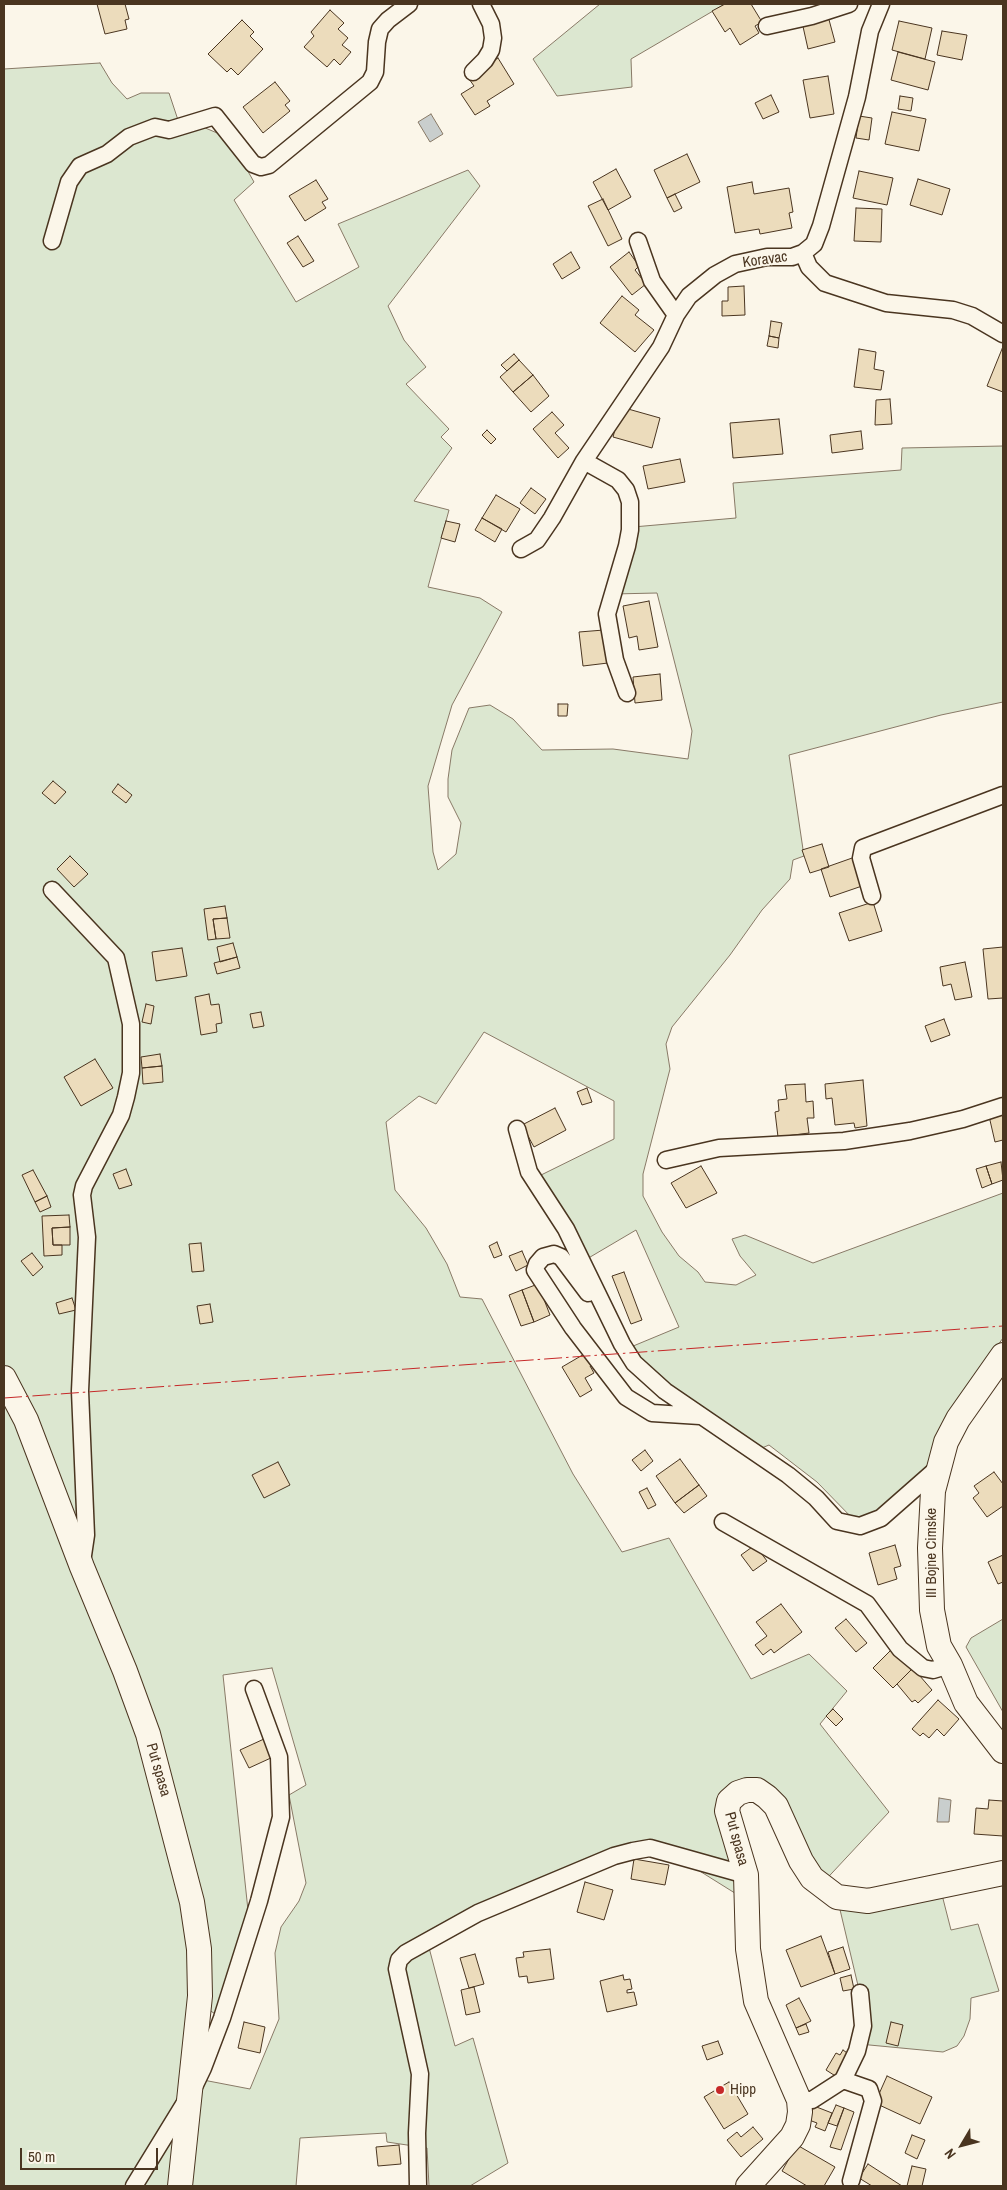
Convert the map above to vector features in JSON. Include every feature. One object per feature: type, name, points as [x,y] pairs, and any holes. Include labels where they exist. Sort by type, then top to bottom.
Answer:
[{"type":"street","points":[[52,241],[69,182],[80,166],[107,154],[129,137],[155,127],[170,130],[215,116],[253,164],[261,167],[270,165],[370,82],[374,72],[380,29],[388,20],[409,4]]},
{"type":"street","points":[[472,72],[485,60],[491,50],[493,38],[491,24],[481,4]]},
{"type":"street","points":[[768,26],[812,16],[849,4]]},
{"type":"street","name":"Koravac","points":[[521,549],[537,540],[552,518],[584,461],[660,347],[676,315],[689,296],[715,275],[735,264],[767,257],[792,257],[802,253],[814,244],[821,226],[857,98],[870,31],[881,4]]},
{"type":"street","points":[[638,241],[652,282],[676,315]]},
{"type":"street","points":[[802,253],[809,267],[825,283],[886,303],[953,310],[972,316],[1003,334]]},
{"type":"street","points":[[584,461],[618,480],[626,490],[630,502],[630,530],[627,546],[607,614],[608,631],[615,660],[627,694]]},
{"type":"street","points":[[872,896],[861,858],[863,848],[1003,795]]},
{"type":"street","points":[[52,890],[116,958],[131,1024],[131,1073],[126,1097],[120,1115],[84,1186],[82,1195],[87,1237],[80,1391],[86,1535],[82,1567]]},
{"type":"street","points":[[666,1160],[719,1148],[844,1141],[910,1131],[963,1119],[1003,1106]]},
{"type":"street","points":[[517,1129],[530,1172],[566,1229],[606,1315],[634,1362],[665,1391],[788,1476],[816,1498],[837,1521],[860,1526],[881,1518],[939,1467]]},
{"type":"street","points":[[606,1315],[561,1257],[554,1254],[543,1257],[537,1264],[535,1270],[573,1328],[626,1397],[652,1413],[700,1416]]},
{"type":"street","name":"III Bojne Cimske","points":[[1003,1355],[958,1419],[946,1442],[932,1491],[930,1548],[932,1610],[939,1646],[950,1665],[966,1703],[1003,1751]]},
{"type":"street","name":"Put spasa","points":[[4,1378],[26,1420],[82,1567],[126,1671],[148,1734],[192,1902],[199,1948],[200,1996],[180,2186]]},
{"type":"street","points":[[723,1522],[867,1604],[900,1649],[923,1668],[933,1670],[950,1665]]},
{"type":"street","points":[[134,2186],[191,2093],[222,2018],[259,1901],[281,1817],[279,1758],[254,1689]]},
{"type":"street","name":"Put spasa","points":[[748,2186],[792,2137],[798,2125],[799,2100],[756,2001],[748,1949],[746,1875],[727,1810],[727,1805],[732,1797],[747,1790],[757,1790],[767,1797],[776,1806],[801,1861],[812,1878],[837,1897],[868,1902],[1003,1873]]},
{"type":"street","points":[[418,2186],[417,2132],[420,2074],[397,1968],[399,1960],[406,1953],[478,1913],[556,1879],[627,1853],[650,1848],[746,1875]]},
{"type":"street","points":[[799,2100],[812,2100],[843,2080],[857,2051],[863,2026],[860,1994]]},
{"type":"street","points":[[843,2080],[869,2089],[873,2101],[851,2181]]},
{"type":"green space","points":[[600,4],[725,4],[631,59],[632,87],[557,96],[533,59]]},
{"type":"green space","points":[[100,63],[112,83],[127,99],[141,93],[169,93],[182,132],[203,127],[229,138],[254,182],[234,200],[296,302],[359,267],[338,224],[468,170],[480,186],[388,306],[404,340],[426,367],[406,384],[449,429],[441,437],[452,448],[414,501],[449,510],[428,587],[480,598],[502,612],[452,705],[428,786],[433,852],[438,870],[456,854],[461,823],[448,797],[448,779],[452,750],[469,708],[490,705],[513,719],[542,750],[613,749],[688,759],[692,731],[657,593],[613,594],[633,527],[736,518],[733,483],[901,470],[902,448],[1003,446],[1003,702],[941,715],[789,755],[804,856],[793,860],[790,879],[762,910],[730,955],[672,1027],[666,1044],[670,1069],[643,1174],[643,1196],[662,1232],[679,1256],[698,1272],[705,1282],[736,1285],[756,1275],[740,1256],[732,1239],[745,1235],[813,1263],[1003,1193],[1003,1338],[959,1399],[931,1468],[868,1523],[855,1521],[817,1482],[769,1445],[757,1450],[707,1418],[626,1349],[679,1327],[636,1230],[580,1263],[535,1178],[614,1139],[614,1101],[484,1032],[436,1104],[419,1096],[386,1122],[395,1190],[426,1228],[447,1264],[460,1297],[482,1299],[573,1474],[622,1552],[669,1538],[751,1679],[809,1654],[847,1691],[820,1724],[889,1812],[818,1888],[767,1801],[736,1799],[746,1900],[674,1855],[650,1848],[427,1940],[455,2046],[473,2038],[508,2163],[470,2186],[429,2186],[427,2148],[387,2142],[386,2133],[300,2138],[296,2186],[4,2186],[4,69]],"holes":[[[272,1668],[306,1785],[289,1795],[306,1883],[299,1901],[281,1927],[275,1953],[279,2019],[250,2089],[198,2079],[204,2007],[222,2018],[250,1929],[223,1675]]]},
{"type":"green space","points":[[1003,1619],[1003,1712],[966,1647],[971,1638]]},
{"type":"green space","points":[[940,1887],[951,1930],[978,1924],[999,1991],[971,1998],[970,2019],[964,2036],[957,2046],[943,2052],[859,2044],[860,1994],[837,1897]]},
{"type":"shaded area","points":[[431,114],[443,134],[430,142],[418,122]]},
{"type":"shaded area","points":[[939,1798],[951,1800],[949,1822],[937,1822]]},
{"type":"building","points":[[97,4],[125,4],[129,19],[125,20],[127,29],[105,34]]},
{"type":"building","points":[[725,4],[751,4],[762,22],[755,26],[759,33],[740,45],[730,28],[725,32],[712,11]]},
{"type":"building","points":[[330,10],[344,23],[338,29],[348,38],[342,45],[351,52],[340,65],[334,59],[327,67],[304,47],[314,36],[311,32]]},
{"type":"building","points":[[828,16],[835,42],[808,49],[802,22]]},
{"type":"building","points":[[242,20],[254,32],[250,36],[263,49],[238,75],[231,68],[227,72],[208,54]]},
{"type":"building","points":[[899,21],[932,28],[925,59],[892,50]]},
{"type":"building","points":[[942,31],[967,35],[962,60],[937,55]]},
{"type":"building","points":[[898,52],[935,62],[928,90],[891,80]]},
{"type":"building","points":[[498,58],[514,84],[487,101],[490,106],[475,115],[461,94],[474,86],[467,76]]},
{"type":"building","points":[[828,76],[834,114],[810,118],[803,80]]},
{"type":"building","points":[[275,82],[290,101],[285,105],[290,111],[263,133],[243,107]]},
{"type":"building","points":[[771,95],[779,112],[763,119],[755,103]]},
{"type":"building","points":[[900,96],[913,98],[911,111],[898,109]]},
{"type":"building","points":[[892,112],[926,119],[919,151],[885,144]]},
{"type":"building","points":[[859,116],[872,118],[869,140],[856,138]]},
{"type":"building","points":[[687,154],[700,182],[667,198],[654,170]]},
{"type":"building","points":[[616,169],[631,197],[608,210],[593,182]]},
{"type":"building","points":[[859,171],[893,178],[887,205],[853,198]]},
{"type":"building","points":[[918,179],[950,189],[942,215],[910,205]]},
{"type":"building","points":[[316,180],[328,199],[322,202],[326,208],[305,221],[289,196]]},
{"type":"building","points":[[752,182],[754,194],[789,188],[793,212],[789,213],[792,228],[760,234],[759,229],[735,233],[727,187]]},
{"type":"building","points":[[675,194],[682,208],[674,212],[667,198]]},
{"type":"building","points":[[603,199],[622,239],[608,246],[588,206]]},
{"type":"building","points":[[856,208],[882,209],[881,242],[854,241]]},
{"type":"building","points":[[298,236],[314,261],[303,267],[287,243]]},
{"type":"building","points":[[571,252],[580,268],[562,279],[553,264]]},
{"type":"building","points":[[629,252],[639,266],[635,270],[646,284],[632,295],[610,267]]},
{"type":"building","points":[[744,286],[745,315],[722,316],[722,301],[728,301],[728,287]]},
{"type":"building","points":[[622,296],[639,310],[635,315],[654,330],[635,352],[600,323]]},
{"type":"building","points":[[771,321],[782,323],[779,338],[769,336]]},
{"type":"building","points":[[769,336],[779,338],[778,348],[767,346]]},
{"type":"building","points":[[859,349],[876,352],[874,369],[884,371],[881,390],[854,387]]},
{"type":"building","points":[[1003,350],[1003,392],[987,386]]},
{"type":"building","points":[[514,354],[519,360],[507,371],[501,365]]},
{"type":"building","points":[[519,360],[533,375],[513,392],[500,377]]},
{"type":"building","points":[[533,375],[549,396],[531,412],[513,392]]},
{"type":"building","points":[[890,399],[892,424],[875,425],[876,400]]},
{"type":"building","points":[[621,407],[660,418],[652,448],[613,437]]},
{"type":"building","points":[[552,412],[564,425],[555,433],[569,448],[558,458],[533,429]]},
{"type":"building","points":[[779,419],[783,454],[733,458],[730,423]]},
{"type":"building","points":[[487,430],[496,439],[491,444],[482,435]]},
{"type":"building","points":[[861,431],[863,449],[832,453],[830,435]]},
{"type":"building","points":[[680,459],[685,482],[648,489],[643,466]]},
{"type":"building","points":[[531,488],[546,499],[535,514],[520,503]]},
{"type":"building","points":[[496,495],[520,509],[506,532],[482,518]]},
{"type":"building","points":[[482,518],[502,529],[495,542],[475,530]]},
{"type":"building","points":[[446,521],[460,524],[455,542],[441,538]]},
{"type":"building","points":[[649,601],[658,647],[639,650],[637,636],[629,638],[623,606]]},
{"type":"building","points":[[604,630],[608,663],[583,666],[579,632]]},
{"type":"building","points":[[660,674],[662,700],[635,703],[633,677]]},
{"type":"building","points":[[558,704],[568,704],[567,716],[558,716]]},
{"type":"building","points":[[53,781],[66,792],[55,804],[42,793]]},
{"type":"building","points":[[118,784],[132,795],[126,803],[112,792]]},
{"type":"building","points":[[822,844],[829,867],[810,873],[802,850]]},
{"type":"building","points":[[70,856],[88,874],[74,887],[57,869]]},
{"type":"building","points":[[855,857],[865,885],[830,897],[821,869]]},
{"type":"building","points":[[873,902],[882,931],[849,941],[839,913]]},
{"type":"building","points":[[225,906],[227,918],[213,919],[216,939],[208,940],[204,909]]},
{"type":"building","points":[[227,918],[230,938],[216,939],[213,919]]},
{"type":"building","points":[[233,943],[237,957],[220,962],[217,947]]},
{"type":"building","points":[[1003,947],[1003,998],[988,999],[983,949]]},
{"type":"building","points":[[182,948],[187,976],[156,981],[152,952]]},
{"type":"building","points":[[237,957],[240,968],[217,974],[214,963]]},
{"type":"building","points":[[965,962],[972,997],[955,1000],[951,984],[943,986],[940,967]]},
{"type":"building","points":[[209,994],[211,1005],[219,1004],[222,1023],[216,1024],[217,1032],[201,1035],[195,997]]},
{"type":"building","points":[[146,1004],[154,1006],[151,1024],[142,1022]]},
{"type":"building","points":[[261,1012],[264,1026],[253,1028],[250,1014]]},
{"type":"building","points":[[944,1019],[950,1035],[931,1042],[925,1026]]},
{"type":"building","points":[[160,1054],[162,1066],[142,1068],[141,1057]]},
{"type":"building","points":[[95,1059],[113,1088],[81,1106],[64,1077]]},
{"type":"building","points":[[162,1066],[163,1082],[143,1084],[142,1068]]},
{"type":"building","points":[[863,1080],[867,1126],[855,1128],[854,1123],[835,1125],[832,1098],[826,1099],[825,1084]]},
{"type":"building","points":[[805,1084],[806,1102],[813,1101],[814,1118],[807,1118],[809,1133],[778,1137],[775,1112],[779,1111],[778,1100],[787,1099],[785,1085]]},
{"type":"building","points":[[587,1088],[592,1102],[582,1105],[577,1092]]},
{"type":"building","points":[[555,1108],[566,1130],[534,1147],[522,1125]]},
{"type":"building","points":[[1003,1112],[1003,1140],[995,1142],[989,1116]]},
{"type":"building","points":[[1001,1162],[1003,1180],[992,1184],[986,1166]]},
{"type":"building","points":[[701,1166],[717,1193],[686,1208],[671,1183]]},
{"type":"building","points":[[986,1166],[992,1184],[982,1188],[976,1169]]},
{"type":"building","points":[[126,1169],[132,1185],[119,1189],[113,1174]]},
{"type":"building","points":[[33,1170],[47,1196],[35,1202],[22,1175]]},
{"type":"building","points":[[47,1196],[51,1207],[40,1212],[35,1202]]},
{"type":"building","points":[[69,1215],[70,1227],[52,1228],[53,1245],[62,1245],[62,1255],[44,1256],[42,1216]]},
{"type":"building","points":[[70,1227],[70,1245],[53,1245],[52,1228]]},
{"type":"building","points":[[497,1242],[502,1255],[494,1258],[489,1246]]},
{"type":"building","points":[[201,1243],[204,1271],[192,1272],[189,1244]]},
{"type":"building","points":[[522,1251],[528,1265],[516,1271],[509,1256]]},
{"type":"building","points":[[32,1253],[43,1267],[33,1276],[21,1261]]},
{"type":"building","points":[[624,1272],[642,1320],[631,1324],[612,1276]]},
{"type":"building","points":[[538,1284],[550,1315],[534,1322],[522,1290]]},
{"type":"building","points":[[522,1290],[534,1322],[521,1326],[509,1295]]},
{"type":"building","points":[[72,1298],[76,1310],[59,1314],[56,1303]]},
{"type":"building","points":[[210,1304],[213,1322],[200,1324],[197,1306]]},
{"type":"building","points":[[586,1353],[593,1365],[590,1366],[594,1373],[585,1378],[592,1390],[580,1397],[562,1367]]},
{"type":"building","points":[[645,1450],[653,1461],[641,1471],[632,1460]]},
{"type":"building","points":[[680,1459],[699,1485],[675,1503],[656,1476]]},
{"type":"building","points":[[278,1462],[290,1485],[264,1498],[252,1475]]},
{"type":"building","points":[[994,1472],[1003,1484],[1003,1506],[987,1517],[973,1498],[979,1493],[974,1486]]},
{"type":"building","points":[[699,1485],[707,1496],[684,1513],[675,1503]]},
{"type":"building","points":[[647,1488],[656,1505],[648,1509],[639,1492]]},
{"type":"building","points":[[755,1545],[767,1561],[753,1571],[741,1555]]},
{"type":"building","points":[[895,1545],[901,1566],[894,1568],[897,1579],[878,1585],[869,1553]]},
{"type":"building","points":[[1003,1555],[1003,1582],[998,1584],[988,1562]]},
{"type":"building","points":[[781,1604],[802,1632],[774,1653],[771,1649],[763,1655],[755,1645],[767,1636],[756,1622]]},
{"type":"building","points":[[846,1619],[867,1643],[856,1652],[835,1628]]},
{"type":"building","points":[[893,1648],[913,1668],[893,1688],[873,1668]]},
{"type":"building","points":[[913,1668],[932,1690],[918,1703],[915,1700],[912,1702],[897,1684]]},
{"type":"building","points":[[938,1700],[959,1719],[944,1736],[937,1729],[929,1738],[923,1733],[920,1736],[912,1729]]},
{"type":"building","points":[[833,1709],[843,1719],[836,1726],[826,1716]]},
{"type":"building","points":[[264,1739],[273,1757],[249,1768],[240,1750]]},
{"type":"building","points":[[989,1800],[1003,1801],[1003,1836],[974,1834],[976,1808],[988,1809]]},
{"type":"building","points":[[634,1859],[669,1865],[665,1885],[631,1879]]},
{"type":"building","points":[[585,1882],[613,1890],[604,1920],[577,1912]]},
{"type":"building","points":[[821,1936],[835,1974],[801,1987],[786,1950]]},
{"type":"building","points":[[843,1947],[850,1969],[835,1974],[828,1952]]},
{"type":"building","points":[[550,1949],[554,1979],[528,1983],[527,1976],[519,1977],[516,1958],[524,1957],[523,1952]]},
{"type":"building","points":[[475,1954],[484,1984],[469,1988],[460,1958]]},
{"type":"building","points":[[623,1975],[624,1980],[630,1979],[632,1989],[627,1990],[627,1993],[634,1992],[637,2005],[607,2012],[600,1981]]},
{"type":"building","points":[[851,1975],[854,1989],[843,1991],[840,1978]]},
{"type":"building","points":[[474,1987],[480,2012],[466,2015],[461,1990]]},
{"type":"building","points":[[799,1998],[811,2021],[796,2028],[786,2005]]},
{"type":"building","points":[[244,2022],[265,2027],[260,2053],[238,2048]]},
{"type":"building","points":[[891,2022],[903,2025],[898,2046],[886,2043]]},
{"type":"building","points":[[806,2024],[809,2032],[799,2035],[796,2028]]},
{"type":"building","points":[[718,2041],[723,2054],[707,2060],[702,2046]]},
{"type":"building","points":[[843,2050],[850,2055],[837,2077],[826,2070],[836,2053],[840,2055]]},
{"type":"building","points":[[887,2076],[932,2097],[920,2124],[875,2103]]},
{"type":"building","points":[[729,2082],[748,2114],[724,2129],[704,2097]]},
{"type":"building","points":[[836,2105],[844,2108],[837,2126],[828,2123]]},
{"type":"building","points":[[814,2106],[832,2113],[825,2131],[815,2127],[817,2123],[809,2120]]},
{"type":"building","points":[[844,2108],[854,2112],[841,2150],[830,2147]]},
{"type":"building","points":[[753,2127],[763,2139],[741,2157],[727,2140],[737,2132],[741,2137]]},
{"type":"building","points":[[912,2135],[925,2140],[917,2159],[905,2153]]},
{"type":"building","points":[[399,2145],[401,2164],[378,2166],[376,2147]]},
{"type":"building","points":[[797,2145],[835,2167],[824,2186],[807,2186],[782,2171]]},
{"type":"building","points":[[868,2164],[902,2186],[872,2186],[859,2178]]},
{"type":"building","points":[[912,2166],[926,2169],[922,2186],[907,2186]]},
{"type":"power","points":[[4,1398],[1003,1326]]},
{"type":"place","name":"Hipp","points":[[720,2090]]}]
